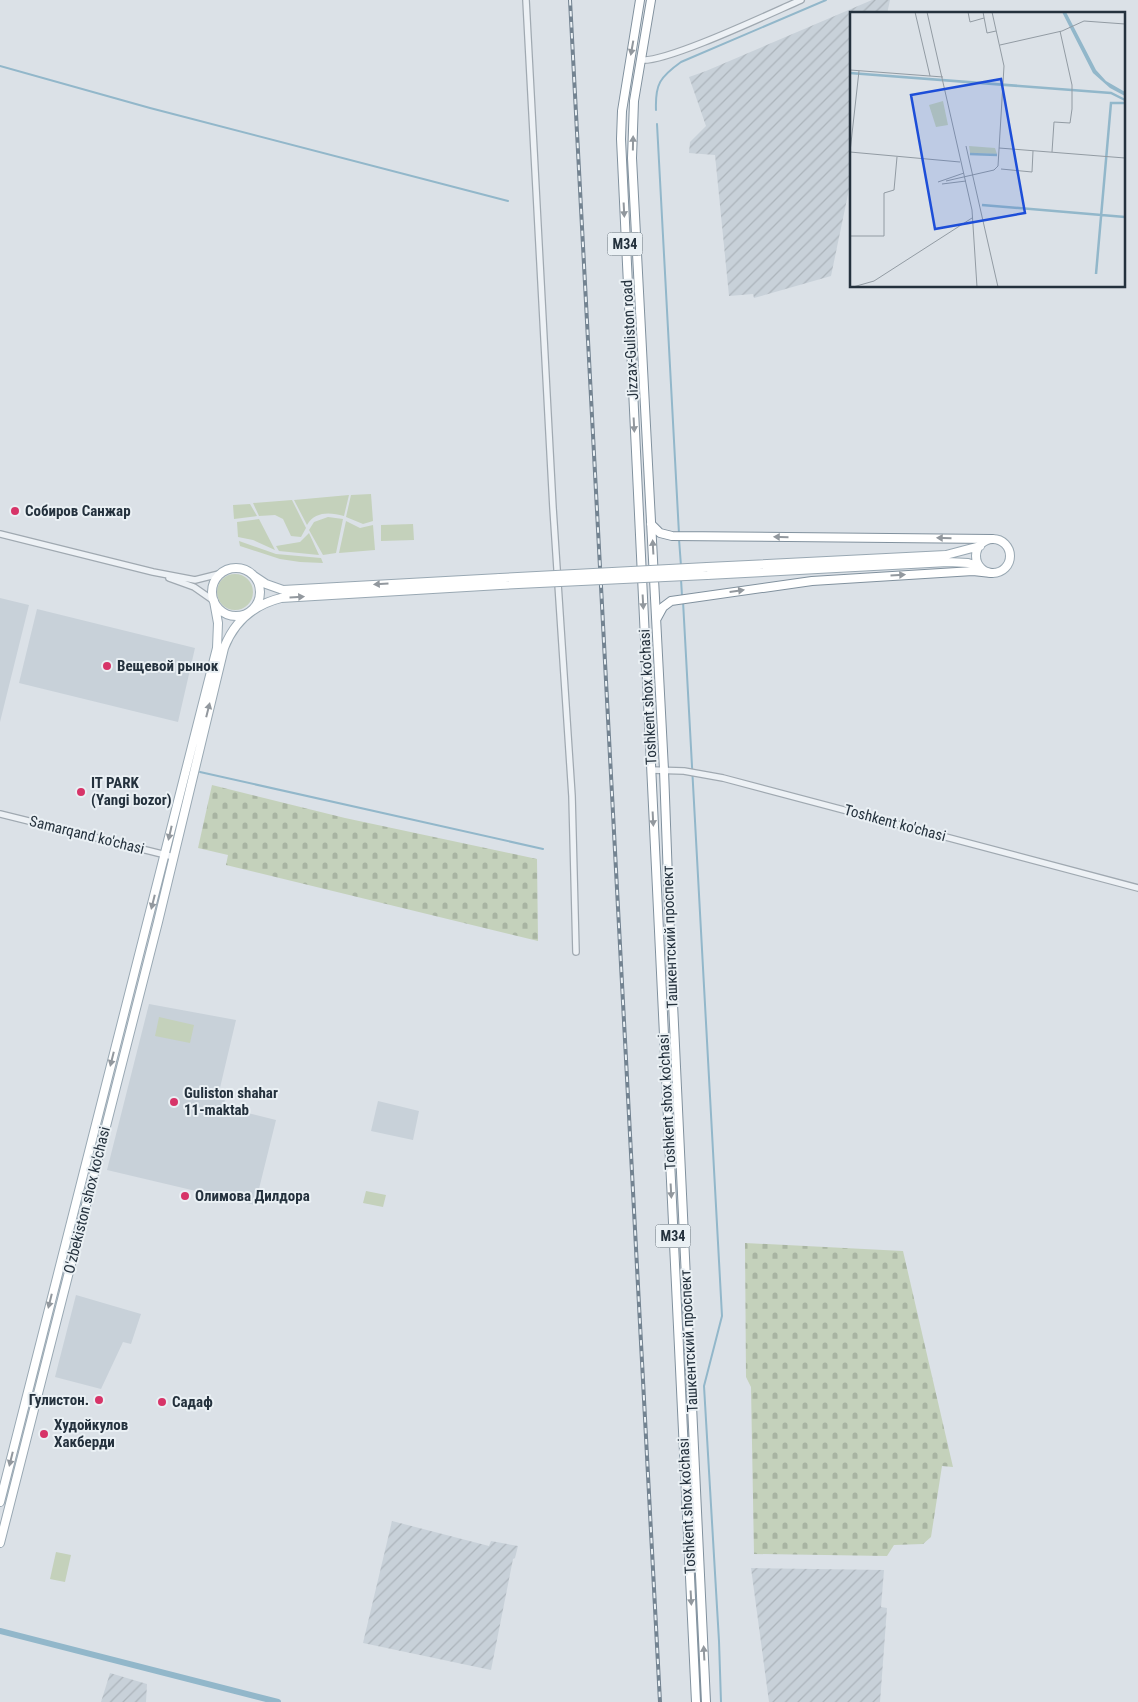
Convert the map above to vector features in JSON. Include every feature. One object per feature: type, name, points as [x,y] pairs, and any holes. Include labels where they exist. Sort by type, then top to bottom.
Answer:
[{"type":"main road","name":"Jizzax-Guliston road","points":[[638,501],[621,139],[622,111],[640,0]]},
{"type":"main road","name":"Jizzax-Guliston road","points":[[650,0],[633,115],[632,158],[650,501]]},
{"type":"main road","name":"Toshkent shox ko'chasi","points":[[638,501],[696,1702]]},
{"type":"main road","name":"Toshkent shox ko'chasi","points":[[650,501],[664,770]]},
{"type":"main road","points":[[651,524],[660,533],[672,536],[992,540],[1005,544],[1010,556],[1006,568],[1001,572],[973,571],[812,581],[675,600],[663,607],[656,620]]},
{"type":"main road","points":[[707,571],[946,555],[980,546],[992,540]]},
{"type":"main road","points":[[980,546],[977,555],[980,567]]},
{"type":"main road","points":[[187,779],[218,640],[218,623],[212,589],[219,574],[235,568],[243,569],[266,584],[283,590],[948,562],[963,562],[980,567],[991,573]]},
{"type":"main road","points":[[192,756],[224,648],[236,626],[257,603],[260,594],[259,584],[254,576]]},
{"type":"main road","points":[[214,602],[222,612],[230,615],[244,614],[261,604],[281,598],[500,581]]},
{"type":"main road","name":"Ташкентский проспект","points":[[664,770],[671,971],[706,1702]]},
{"type":"main road","name":"O'zbekiston shox ko'chasi","points":[[0,1502],[165,854],[187,779]]},
{"type":"main road","name":"O'zbekiston shox ko'chasi","points":[[0,1543],[174,857],[187,779]]},
{"type":"street","points":[[526,0],[552,493],[572,796],[576,952]]},
{"type":"street","points":[[641,60],[650,61],[692,46],[801,0]]},
{"type":"street","points":[[0,534],[153,572],[195,580],[219,574]]},
{"type":"street","points":[[153,572],[194,587],[214,602]]},
{"type":"street","name":"Toshkent ko'chasi","points":[[651,770],[697,772],[1138,888]]},
{"type":"street","name":"Samarqand ko'chasi","points":[[0,814],[174,857]]},
{"type":"shaded area","points":[[872,0],[890,0],[887,12],[850,12],[850,185],[831,276],[754,298],[753,294],[729,296],[715,155],[689,153],[690,142],[706,126],[689,77]]},
{"type":"shaded area","points":[[0,598],[29,605],[0,722]]},
{"type":"shaded area","name":"Вещевой рынок","points":[[37,609],[195,648],[178,722],[19,683]]},
{"type":"shaded area","name":"Guliston shahar 11-maktab","points":[[149,1004],[236,1020],[219,1092],[221,1095],[226,1096],[223,1107],[276,1120],[255,1205],[107,1170]]},
{"type":"shaded area","points":[[378,1101],[419,1111],[413,1140],[371,1131]]},
{"type":"shaded area","points":[[76,1295],[141,1314],[131,1344],[123,1342],[101,1389],[55,1377]]},
{"type":"shaded area","points":[[392,1521],[489,1546],[491,1541],[518,1546],[515,1558],[513,1559],[491,1670],[363,1643]]},
{"type":"shaded area","points":[[751,1568],[884,1570],[881,1607],[887,1608],[880,1702],[769,1702]]},
{"type":"shaded area","points":[[110,1673],[147,1684],[146,1702],[101,1702]]},
{"type":"green space","points":[[371,494],[373,521],[363,524],[346,517],[351,495]]},
{"type":"green space","points":[[349,495],[344,516],[323,514],[314,517],[307,525],[294,500]]},
{"type":"green space","points":[[292,500],[306,528],[301,537],[291,536],[283,519],[275,515],[259,516],[253,503]]},
{"type":"green space","points":[[250,504],[257,516],[234,519],[233,505]]},
{"type":"green space","points":[[328,517],[343,519],[336,553],[323,555],[309,530],[314,522]]},
{"type":"green space","points":[[259,519],[275,550],[253,540],[238,537],[237,522]]},
{"type":"green space","points":[[346,521],[360,528],[373,525],[375,550],[339,553]]},
{"type":"green space","points":[[413,524],[414,540],[381,541],[381,525]]},
{"type":"green space","points":[[309,533],[319,555],[279,551],[276,546],[300,542]]},
{"type":"green space","points":[[239,541],[276,554],[321,558],[323,563],[280,559],[240,546]]},
{"type":"green space","points":[[235,574],[247,580],[253,592],[247,604],[235,610],[223,604],[217,592],[223,580]]},
{"type":"green space","points":[[212,785],[345,818],[537,859],[538,941],[226,865],[228,855],[198,848]]},
{"type":"green space","points":[[159,1017],[194,1025],[190,1043],[155,1036]]},
{"type":"green space","points":[[366,1191],[386,1195],[383,1207],[363,1203]]},
{"type":"green space","points":[[745,1243],[903,1251],[953,1467],[942,1466],[931,1537],[923,1544],[894,1545],[887,1556],[754,1554],[751,1387],[746,1377]]},
{"type":"green space","points":[[56,1552],[71,1555],[65,1582],[50,1579]]},
{"type":"waterway","points":[[656,110],[660,82],[668,72],[681,62],[826,0]]},
{"type":"waterway","points":[[0,66],[150,108],[508,201]]},
{"type":"waterway","points":[[657,124],[679,534]]},
{"type":"waterway","points":[[679,539],[681,566]]},
{"type":"waterway","points":[[681,579],[682,596]]},
{"type":"waterway","points":[[683,601],[722,1316],[704,1386],[721,1702]]},
{"type":"waterway","points":[[200,772],[543,849]]},
{"type":"waterway","points":[[0,1631],[278,1702]]},
{"type":"railway","points":[[570,0],[660,1702]]},
{"type":"place","name":"Собиров Санжар","points":[[15,511]]},
{"type":"place","name":"Вещевой рынок","points":[[107,666]]},
{"type":"place","name":"IT PARK (Yangi bozor)","points":[[81,792]]},
{"type":"place","name":"Guliston shahar 11-maktab","points":[[174,1102]]},
{"type":"place","name":"Олимова Дилдора","points":[[185,1196]]},
{"type":"place","name":"Гулистон.","points":[[99,1400]]},
{"type":"place","name":"Садаф","points":[[162,1402]]},
{"type":"place","name":"Худойкулов Хакберди","points":[[44,1434]]}]
